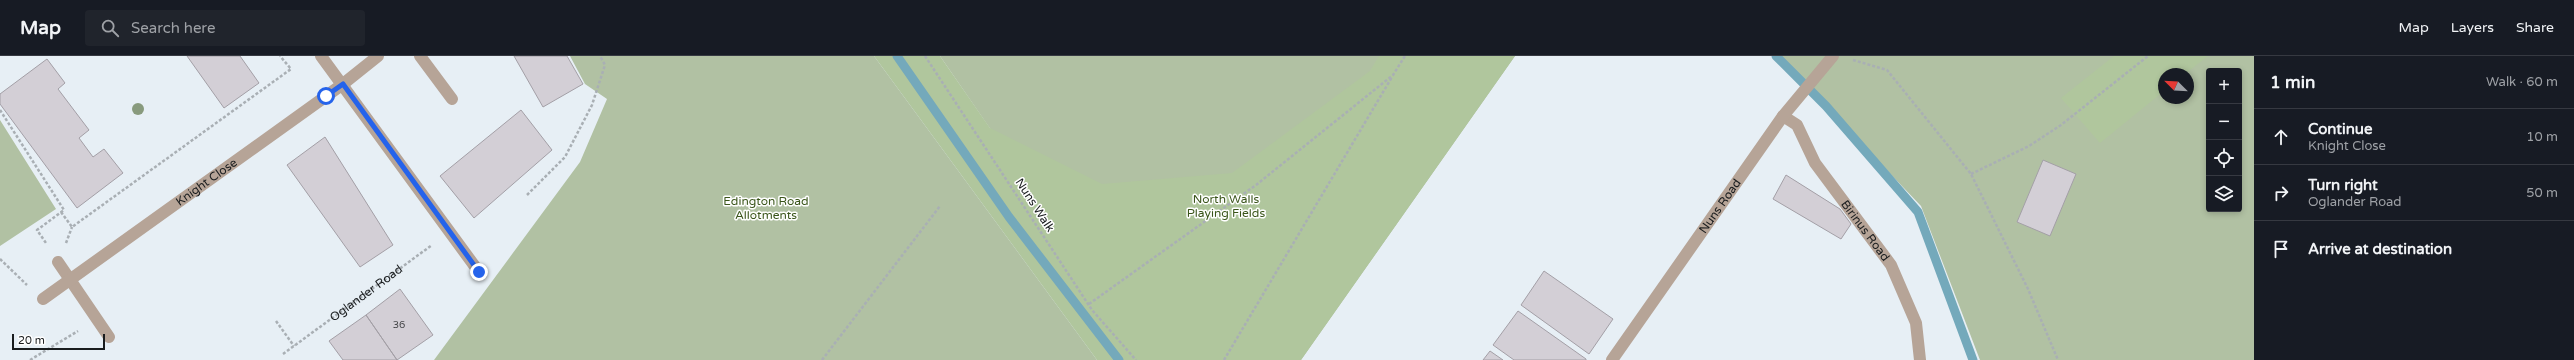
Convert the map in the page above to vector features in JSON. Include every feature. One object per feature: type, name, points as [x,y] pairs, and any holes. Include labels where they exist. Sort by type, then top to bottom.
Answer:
[{"type":"street","points":[[321,56],[343,84],[479,272]]},
{"type":"street","name":"Knight Close","points":[[43,299],[343,84],[378,56]]},
{"type":"street","points":[[420,56],[452,99]]},
{"type":"street","name":"Nuns Road","points":[[1612,360],[1783,116],[1833,56]]},
{"type":"street","name":"Birinus Road","points":[[1783,116],[1797,125],[1815,163],[1891,265],[1916,323],[1920,360]]},
{"type":"street","points":[[58,262],[109,337]]},
{"type":"path","points":[[61,212],[72,227],[290,69],[280,56]]},
{"type":"path","points":[[528,195],[566,157],[592,105],[605,65],[600,56]]},
{"type":"path","name":"Nuns Walk","points":[[925,56],[1089,304],[1136,360]]},
{"type":"path","points":[[1224,360],[1405,56]]},
{"type":"path","points":[[1971,174],[2030,146],[2062,125],[2148,56]]},
{"type":"path","points":[[1849,58],[1887,70],[1971,174],[2028,289],[2058,360]]},
{"type":"path","points":[[1089,304],[1256,185],[1393,75]]},
{"type":"path","points":[[0,110],[64,210],[37,230],[58,262]]},
{"type":"path","points":[[822,360],[940,206]]},
{"type":"path","name":"Oglander Road","points":[[283,354],[450,232]]},
{"type":"path","points":[[0,259],[43,299]]},
{"type":"path","points":[[276,321],[294,346]]},
{"type":"path","points":[[30,360],[80,330]]},
{"type":"green space","name":"Edington Road Allotments","points":[[570,56],[874,56],[1097,360],[434,360],[580,162],[607,99],[585,84]]},
{"type":"green space","name":"North Walls Playing Fields","points":[[874,56],[940,56],[990,128],[1102,184],[1232,173],[1370,71],[1379,56],[1515,56],[1301,360],[1097,360]]},
{"type":"green space","name":"North Walls Playing Fields","points":[[940,56],[1515,56],[1301,360],[1107,298]]},
{"type":"green space","points":[[1778,56],[2254,56],[2254,360],[1980,360],[1921,206]]},
{"type":"green space","points":[[2114,56],[2208,56],[2193,68],[2158,68],[2158,96],[2100,143],[2061,98]]},
{"type":"green space","points":[[0,120],[56,209],[0,246]]},
{"type":"building","points":[[187,56],[240,56],[259,83],[224,108]]},
{"type":"building","points":[[514,56],[567,56],[583,84],[543,107]]},
{"type":"building","points":[[47,59],[65,83],[58,89],[89,130],[79,138],[93,157],[104,149],[123,173],[77,208],[0,104],[0,94]]},
{"type":"building","points":[[521,110],[552,150],[474,218],[440,176]]},
{"type":"building","points":[[325,137],[393,245],[360,267],[287,165]]},
{"type":"building","points":[[2043,160],[2076,174],[2050,236],[2017,222]]},
{"type":"building","points":[[1786,175],[1840,209],[1851,224],[1841,239],[1773,199]]},
{"type":"building","points":[[1544,271],[1613,319],[1589,354],[1521,305]]},
{"type":"building","points":[[400,289],[433,335],[397,360],[366,315]]},
{"type":"building","points":[[1518,311],[1586,360],[1514,360],[1493,345]]},
{"type":"building","points":[[366,315],[397,360],[343,360],[329,341]]},
{"type":"building","points":[[1490,351],[1503,360],[1483,360]]},
{"type":"waterway","points":[[897,56],[1009,217],[1119,360]]},
{"type":"waterway","points":[[1776,56],[1826,106],[1918,212],[1973,360]]},
{"type":"route","points":[[326,96],[343,84],[479,272]]}]
